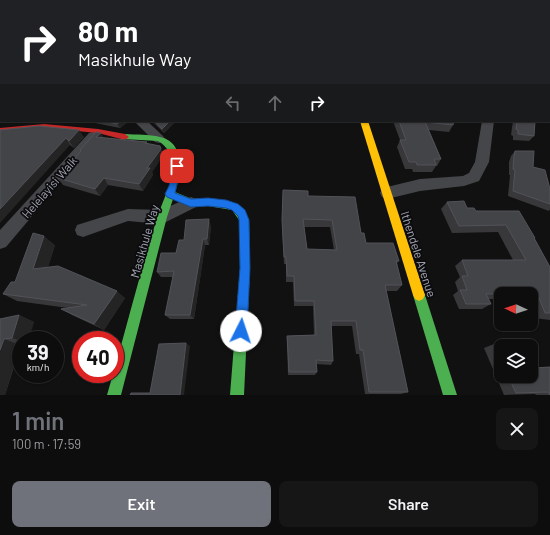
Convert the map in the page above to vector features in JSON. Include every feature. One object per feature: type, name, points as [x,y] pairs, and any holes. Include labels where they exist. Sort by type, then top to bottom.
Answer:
[{"type":"street","points":[[141,122],[159,139]]},
{"type":"street","name":"Ithendele Avenue","points":[[364,122],[450,395]]},
{"type":"street","points":[[387,193],[420,185],[464,181],[474,177],[482,162],[488,122]]},
{"type":"street","points":[[0,130],[47,124],[98,131],[124,137],[159,139]]},
{"type":"street","name":"Helelayisi Walk","points":[[0,242],[98,131]]},
{"type":"street","name":"Masikhule Way","points":[[114,395],[162,217],[176,173],[176,161],[173,150],[166,142],[159,139]]},
{"type":"street","points":[[170,194],[191,203]]},
{"type":"street","points":[[83,230],[128,215],[162,217],[191,203],[208,202],[231,206],[235,207],[241,213],[244,220],[245,268],[237,395]]},
{"type":"building","points":[[108,122],[120,122],[117,124]]},
{"type":"building","points":[[156,122],[169,122],[162,129]]},
{"type":"building","points":[[399,122],[425,122],[441,159],[434,159],[436,165],[417,165],[416,162],[409,162],[400,140],[406,140]]},
{"type":"building","points":[[425,122],[454,122],[453,125]]},
{"type":"building","points":[[517,122],[535,122],[534,136],[518,134],[518,130],[516,129]]},
{"type":"building","points":[[39,126],[79,130],[69,141],[66,138],[0,209],[0,130]]},
{"type":"building","points":[[96,132],[101,133],[96,137],[147,142],[145,143],[160,146],[161,149],[147,168],[150,168],[139,184],[104,178],[95,189],[58,178]]},
{"type":"building","points":[[515,151],[534,151],[533,167],[545,170],[550,189],[550,204],[513,191]]},
{"type":"building","points":[[283,190],[308,191],[308,196],[355,197],[361,233],[364,233],[366,243],[393,243],[399,261],[396,261],[402,285],[385,285],[408,392],[369,392],[363,350],[360,350],[356,321],[331,321],[333,361],[316,360],[317,372],[289,372],[287,336],[316,335],[314,301],[295,301],[294,276],[287,276],[286,257],[284,257],[282,220]],"holes":[[[303,219],[332,220],[337,250],[307,249]]]},
{"type":"building","points":[[464,201],[467,208],[474,208],[476,211],[519,211],[550,267],[550,313],[545,313],[538,296],[538,287],[494,287],[494,294],[486,294],[491,304],[466,304],[460,290],[467,290],[462,276],[468,276],[462,260],[526,260],[506,225],[459,226],[447,202]]},
{"type":"building","points":[[209,219],[207,239],[203,239],[190,315],[165,315],[174,271],[157,272],[161,253],[176,253],[179,240],[184,240],[186,220]]},
{"type":"building","points":[[33,233],[44,236],[33,269],[58,266],[117,291],[94,324],[61,309],[87,305],[3,294],[11,282],[15,282]]},
{"type":"building","points":[[19,315],[14,331],[12,331],[12,338],[4,339],[0,350],[0,319]]},
{"type":"building","points":[[186,343],[180,395],[130,395],[131,393],[150,393],[159,344]]},
{"type":"building","points":[[550,367],[550,395],[548,392],[516,393],[511,383],[538,383],[538,368]]},
{"type":"traffic: fast","points":[[114,395],[162,217],[173,186],[177,166],[173,150],[166,142],[159,139],[125,137]]},
{"type":"traffic: fast","points":[[170,194],[191,203],[208,202],[235,207],[241,213],[244,220],[245,268],[237,395]]},
{"type":"traffic: fast","points":[[419,295],[450,395]]},
{"type":"traffic: slow","points":[[364,122],[419,295]]},
{"type":"traffic: jam","points":[[0,130],[44,126],[98,131],[125,137]]},
{"type":"route","points":[[177,166],[170,194],[191,203],[208,202],[226,204],[235,207],[241,213],[244,220],[245,268],[241,331]]}]
